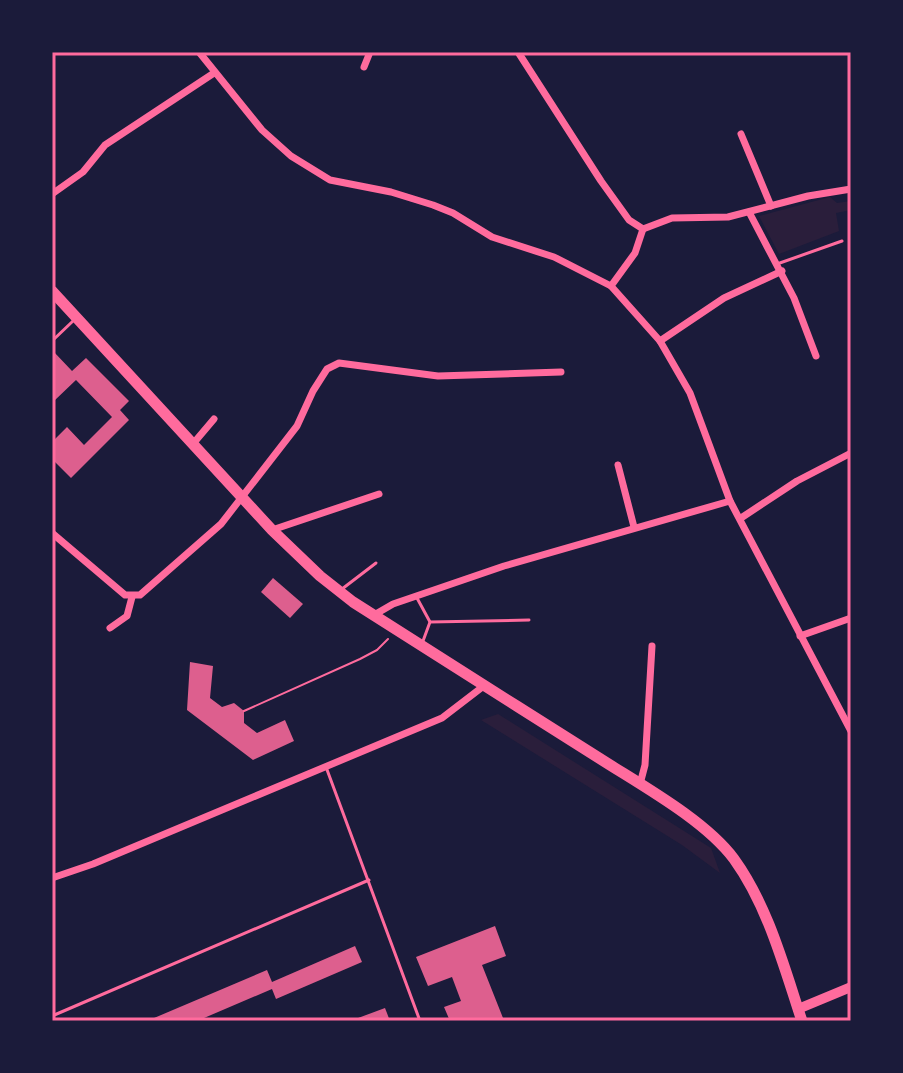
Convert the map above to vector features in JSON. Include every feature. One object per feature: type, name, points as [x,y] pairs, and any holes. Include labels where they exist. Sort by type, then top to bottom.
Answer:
[{"type":"main road","points":[[52,291],[272,530],[339,591],[701,826],[734,859],[752,888],[800,1015],[851,987]]},
{"type":"street","points":[[199,52],[262,130],[291,156],[330,180],[391,192],[433,205],[492,237],[554,257],[611,286],[660,341],[690,393],[730,501],[851,731]]},
{"type":"street","points":[[364,67],[370,52]]},
{"type":"street","points":[[518,52],[601,181],[629,220],[643,229]]},
{"type":"street","points":[[52,194],[83,172],[105,145],[214,73]]},
{"type":"street","points":[[741,134],[771,206]]},
{"type":"street","points":[[643,229],[672,218],[728,217],[808,196],[851,189]]},
{"type":"street","points":[[749,212],[780,267],[816,356]]},
{"type":"street","points":[[611,286],[635,253],[643,229]]},
{"type":"street","points":[[660,341],[724,298],[780,267]]},
{"type":"street","points":[[52,533],[125,595],[140,595],[208,539],[297,426],[327,369],[339,363],[438,376],[561,372]]},
{"type":"street","points":[[192,445],[214,419]]},
{"type":"street","points":[[741,518],[797,481],[851,453]]},
{"type":"street","points":[[618,465],[634,527]]},
{"type":"street","points":[[272,530],[379,494]]},
{"type":"street","points":[[374,615],[393,604],[504,566],[730,501]]},
{"type":"street","points":[[110,628],[127,616],[132,597]]},
{"type":"street","points":[[800,636],[851,618]]},
{"type":"street","points":[[640,784],[645,765],[652,646]]},
{"type":"street","points":[[52,878],[93,864],[442,718],[485,685]]},
{"type":"lane","points":[[780,267],[842,241]]},
{"type":"lane","points":[[52,341],[75,318]]},
{"type":"lane","points":[[339,591],[376,563]]},
{"type":"lane","points":[[415,596],[430,622],[422,645]]},
{"type":"lane","points":[[430,622],[529,620]]},
{"type":"lane","points":[[326,767],[420,1021]]},
{"type":"lane","points":[[52,1016],[369,880]]},
{"type":"path","points":[[244,711],[377,650],[396,629]]},
{"type":"shaded area","points":[[830,197],[837,203],[851,201],[851,210],[836,213],[839,231],[779,254],[759,216]]},
{"type":"shaded area","points":[[498,714],[711,848],[720,873],[682,845],[481,720]]},
{"type":"building","points":[[54,352],[72,371],[86,358],[129,401],[120,410],[129,420],[71,478],[52,459],[52,442],[67,427],[84,445],[112,417],[76,380],[54,401],[52,399]]},
{"type":"building","points":[[273,578],[303,604],[290,618],[261,592]]},
{"type":"building","points":[[190,662],[213,666],[210,698],[222,707],[234,703],[244,711],[244,723],[257,733],[285,720],[294,741],[253,760],[187,710]]},
{"type":"building","points":[[495,926],[506,956],[482,965],[503,1018],[495,1021],[450,1021],[444,1007],[461,1001],[452,977],[428,986],[416,957]]},
{"type":"building","points":[[355,946],[362,962],[276,999],[272,989],[197,1021],[147,1021],[267,970],[272,982]]},
{"type":"building","points":[[385,1008],[390,1021],[350,1021]]}]
